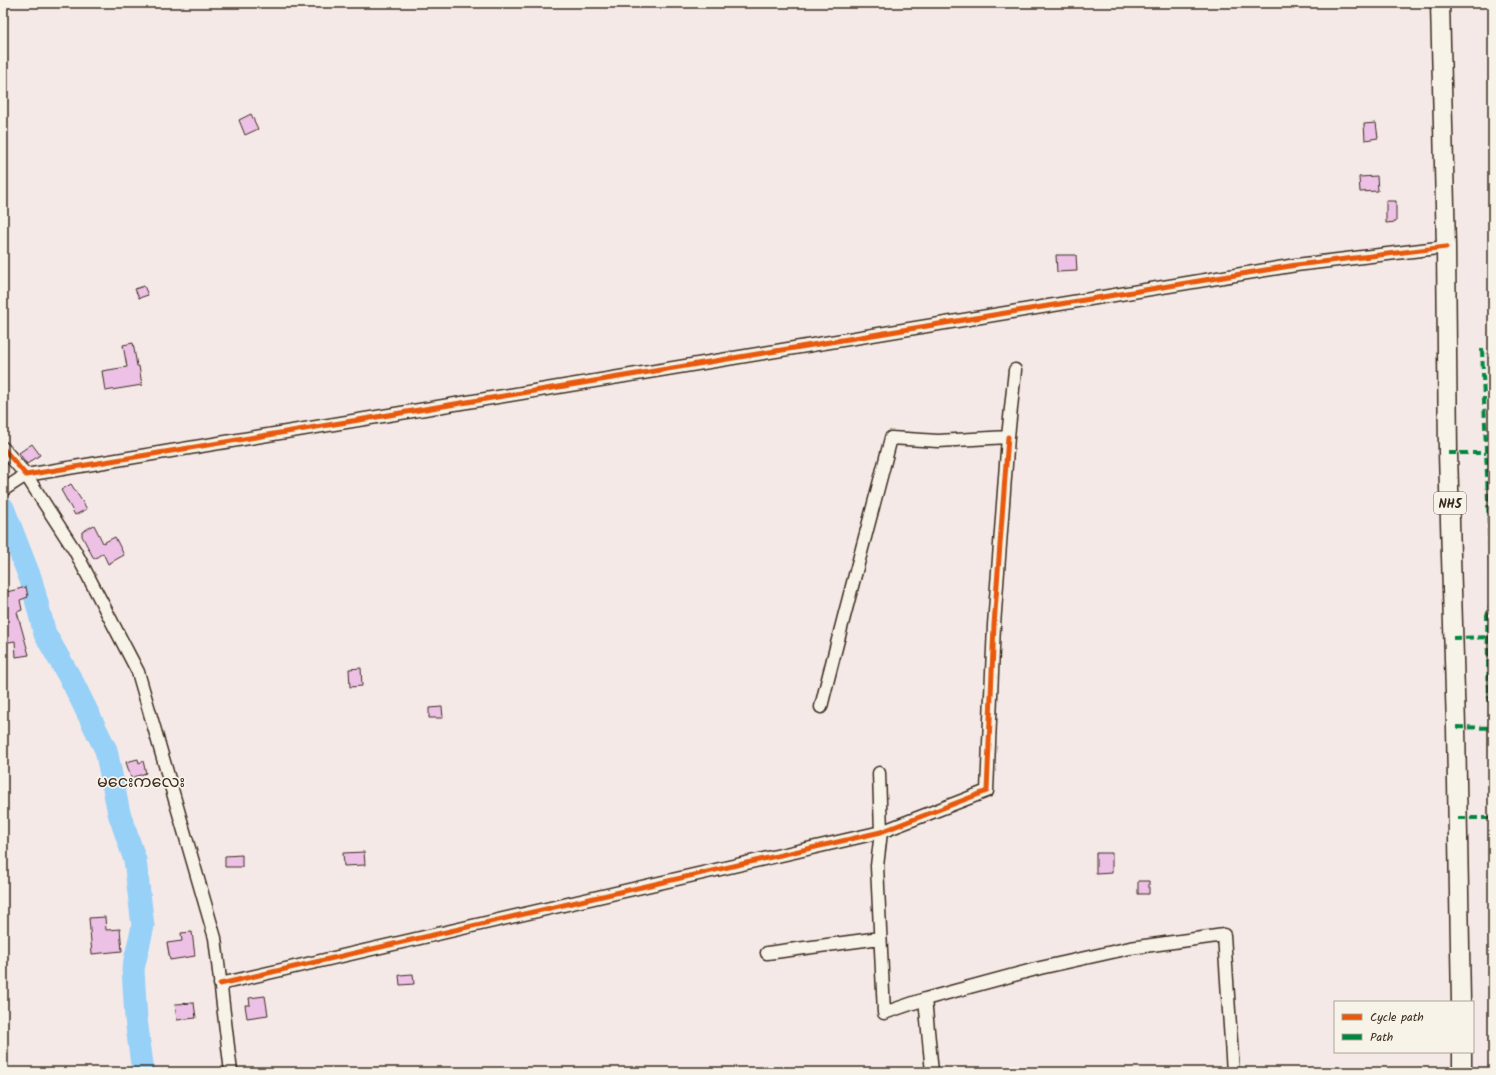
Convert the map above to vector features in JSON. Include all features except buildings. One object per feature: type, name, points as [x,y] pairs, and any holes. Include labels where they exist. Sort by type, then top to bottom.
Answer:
[{"type":"highway","name":"NH5","points":[[1440,3],[1446,246],[1448,453],[1456,728],[1461,1001]]},
{"type":"highway","points":[[1462,1053],[1462,1072]]},
{"type":"street","points":[[3,490],[26,475],[1296,265],[1446,246]]},
{"type":"street","points":[[220,984],[881,832],[987,791],[994,625],[1008,438],[1015,370]]},
{"type":"street","points":[[821,707],[839,632],[865,543],[891,438],[938,441],[1008,438]]},
{"type":"street","points":[[3,448],[26,475],[75,551],[138,672],[215,938],[231,1072]]},
{"type":"street","points":[[879,773],[881,832],[877,866],[884,1013],[925,999],[1040,968],[1122,949],[1224,935],[1233,1072]]},
{"type":"street","points":[[767,954],[880,938]]},
{"type":"street","points":[[925,999],[932,1072]]},
{"type":"waterway","points":[[3,508],[31,580],[45,634],[73,683],[106,750],[119,813],[135,860],[143,926],[133,969],[136,1019],[143,1072]]},
{"type":"marked path","points":[[1482,349],[1491,575],[1491,605],[1487,615],[1489,698],[1493,709]]},
{"type":"marked path","points":[[1448,453],[1486,453]]},
{"type":"marked path","points":[[1453,638],[1493,637]]},
{"type":"marked path","points":[[1456,727],[1493,728]]},
{"type":"marked path","points":[[1458,818],[1493,818]]},
{"type":"cycle path","points":[[3,448],[26,475],[1296,265],[1446,247]]},
{"type":"cycle path","points":[[220,984],[881,832],[987,791],[994,625],[1008,437]]},
{"type":"district","name":"မငေးကလေး","points":[[141,781]]}]
